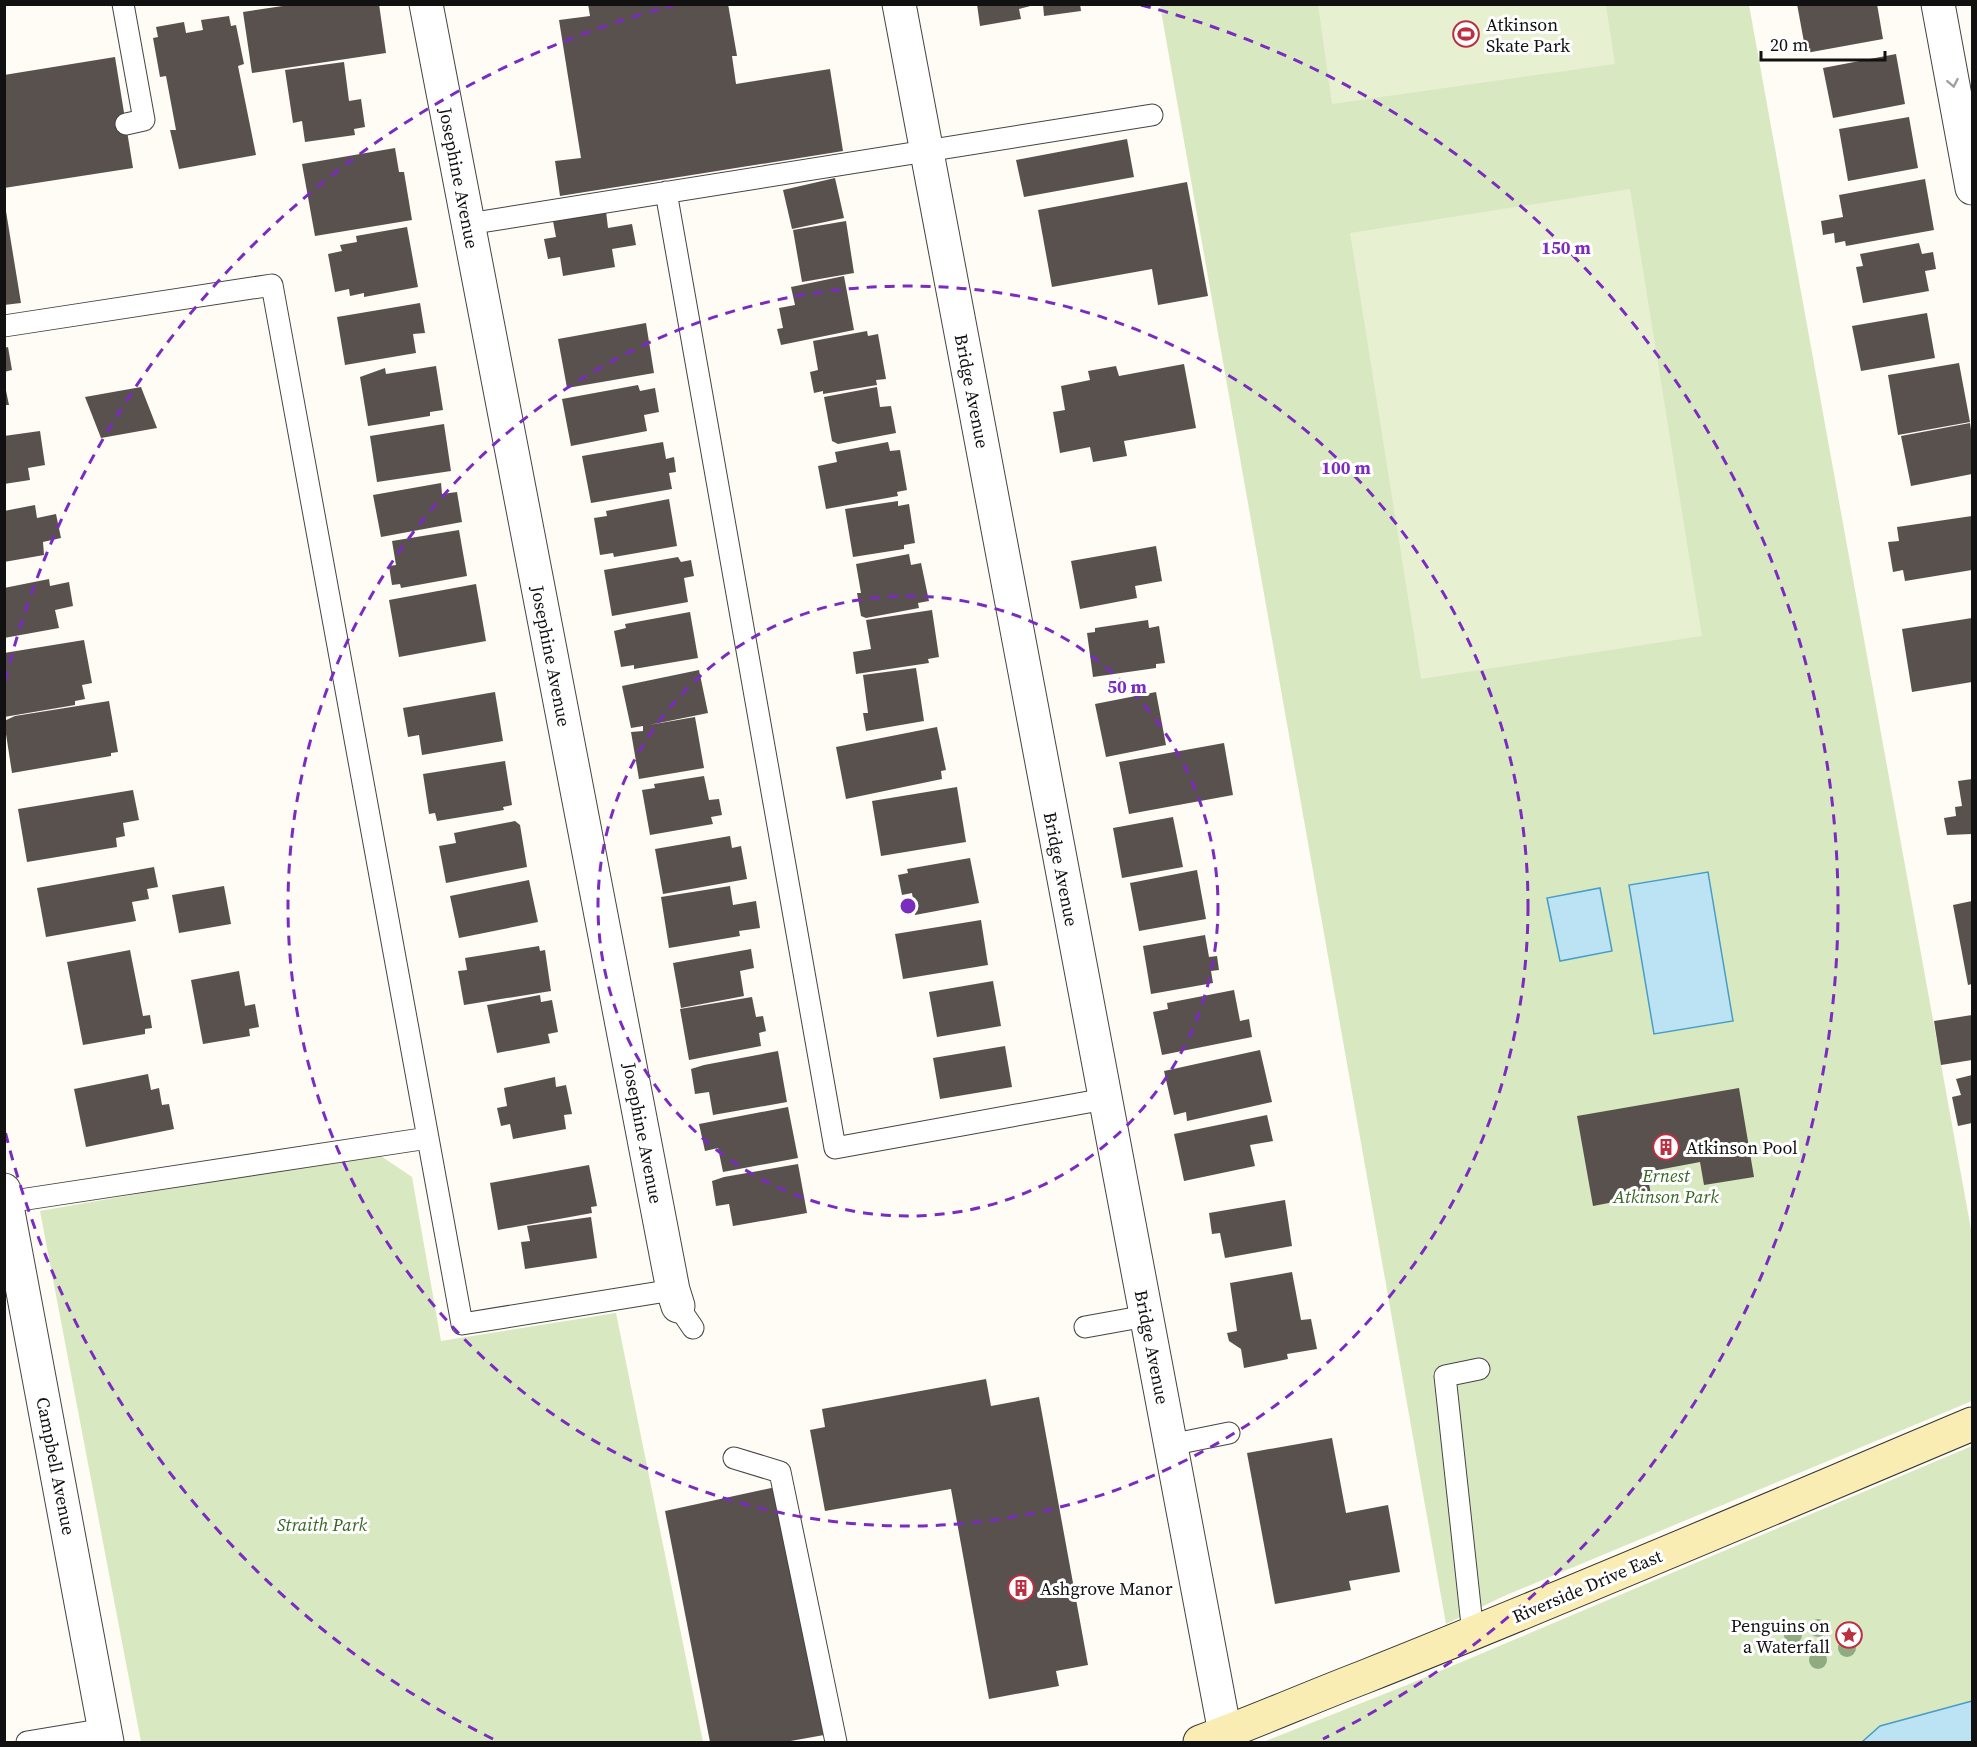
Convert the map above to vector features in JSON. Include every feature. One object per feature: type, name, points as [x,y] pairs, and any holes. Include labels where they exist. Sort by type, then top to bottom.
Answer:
[{"type":"main road","name":"Riverside Drive East","points":[[1212,1738],[1473,1634],[1972,1424]]},
{"type":"street","name":"Josephine Avenue","points":[[426,4],[681,1308]]},
{"type":"street","name":"Bridge Avenue","points":[[899,4],[1170,1445],[1212,1738]]},
{"type":"street","points":[[1938,4],[1972,188]]},
{"type":"street","name":"Campbell Avenue","points":[[6,1196],[106,1736]]},
{"type":"lane","points":[[123,4],[144,120],[126,124]]},
{"type":"lane","points":[[468,224],[1152,115]]},
{"type":"lane","points":[[666,192],[835,1148],[1105,1099]]},
{"type":"lane","points":[[4,326],[272,285],[462,1324],[681,1308]]},
{"type":"lane","points":[[6,1196],[428,1138]]},
{"type":"lane","points":[[1084,1327],[1146,1316]]},
{"type":"lane","points":[[1473,1634],[1445,1376],[1479,1369]]},
{"type":"lane","points":[[1170,1445],[1229,1433]]},
{"type":"lane","points":[[734,1458],[780,1472],[836,1743]]},
{"type":"lane","points":[[27,1743],[106,1736]]},
{"type":"green space","name":"Ernest Atkinson Park","points":[[1160,5],[1749,5],[1972,1235],[1972,1401],[1504,1596],[1446,1624]]},
{"type":"green space","name":"Atkinson Skate Park","points":[[1318,5],[1606,5],[1615,64],[1332,104]]},
{"type":"green space","points":[[1630,189],[1702,636],[1421,679],[1350,233]]},
{"type":"green space","name":"Straith Park","points":[[375,1152],[412,1177],[441,1341],[616,1313],[703,1742],[141,1742],[40,1211]]},
{"type":"green space","points":[[1972,1446],[1972,1701],[1881,1726],[1862,1742],[1263,1742],[1407,1685]]},
{"type":"water","points":[[1708,872],[1733,1021],[1654,1034],[1629,885]]},
{"type":"water","points":[[1600,888],[1612,951],[1560,961],[1547,898]]},
{"type":"water","points":[[1972,1701],[1972,1742],[1862,1742],[1880,1726]]},
{"type":"building","points":[[296,4],[379,4],[386,53],[252,73],[243,12]]},
{"type":"building","points":[[588,4],[728,4],[737,56],[732,56],[736,84],[830,69],[843,151],[560,196],[555,161],[581,158],[559,20],[590,16]]},
{"type":"building","points":[[977,4],[1034,5],[1019,9],[1021,19],[980,26]]},
{"type":"building","points":[[1043,4],[1080,4],[1081,11],[1044,16]]},
{"type":"building","points":[[1797,4],[1877,4],[1883,39],[1806,53]]},
{"type":"building","points":[[229,16],[231,26],[236,25],[244,64],[238,66],[256,155],[179,169],[170,130],[176,130],[166,76],[160,77],[153,38],[158,37],[156,27],[184,22],[186,33],[203,30],[201,20]]},
{"type":"building","points":[[1896,54],[1905,104],[1833,118],[1823,68]]},
{"type":"building","points":[[115,57],[133,168],[4,188],[4,75]]},
{"type":"building","points":[[344,62],[349,101],[361,99],[365,127],[354,129],[355,135],[305,142],[302,121],[293,123],[285,70]]},
{"type":"building","points":[[1909,117],[1918,168],[1848,181],[1839,129]]},
{"type":"building","points":[[1127,139],[1134,177],[1024,197],[1016,160]]},
{"type":"building","points":[[395,148],[399,172],[404,172],[412,220],[315,236],[302,164]]},
{"type":"building","points":[[835,178],[844,218],[792,229],[783,190]]},
{"type":"building","points":[[1925,179],[1934,230],[1846,246],[1845,241],[1835,243],[1834,233],[1823,235],[1821,221],[1843,217],[1839,195]]},
{"type":"building","points":[[1187,182],[1208,296],[1158,305],[1152,269],[1052,287],[1038,210]]},
{"type":"building","points":[[4,199],[21,303],[4,305]]},
{"type":"building","points":[[606,211],[608,228],[632,224],[636,245],[612,249],[615,267],[563,276],[560,257],[548,259],[544,239],[556,237],[553,221]]},
{"type":"building","points":[[846,221],[854,273],[802,282],[793,230]]},
{"type":"building","points":[[407,227],[418,287],[364,297],[364,293],[350,296],[349,289],[335,292],[328,254],[342,251],[340,245],[357,242],[356,236]]},
{"type":"building","points":[[1919,243],[1922,254],[1933,252],[1936,269],[1925,271],[1929,291],[1863,303],[1856,267],[1863,266],[1860,254]]},
{"type":"building","points":[[844,276],[854,330],[781,345],[777,329],[783,328],[779,308],[795,305],[791,287]]},
{"type":"building","points":[[420,303],[425,333],[413,334],[416,353],[345,365],[337,317]]},
{"type":"building","points":[[1927,313],[1935,358],[1861,371],[1852,326]]},
{"type":"building","points":[[646,323],[654,373],[567,388],[558,339]]},
{"type":"building","points":[[867,331],[868,336],[878,334],[886,379],[876,380],[877,385],[823,394],[823,391],[814,393],[810,372],[818,370],[813,341]]},
{"type":"building","points":[[8,347],[12,370],[4,372],[4,348]]},
{"type":"building","points":[[1959,363],[1970,422],[1898,435],[1888,375]]},
{"type":"building","points":[[1184,364],[1196,428],[1124,441],[1127,456],[1093,462],[1090,447],[1060,453],[1053,412],[1065,410],[1061,386],[1090,380],[1088,371],[1116,366],[1119,376]]},
{"type":"building","points":[[436,366],[443,410],[430,412],[430,416],[368,426],[360,377],[385,368],[386,374]]},
{"type":"building","points":[[4,381],[9,405],[4,405]]},
{"type":"building","points":[[638,385],[640,391],[655,388],[659,412],[644,415],[647,431],[571,446],[562,399]]},
{"type":"building","points":[[141,387],[157,428],[101,438],[85,397]]},
{"type":"building","points":[[877,387],[880,407],[891,406],[896,433],[838,444],[832,441],[824,397]]},
{"type":"building","points":[[1970,423],[1972,474],[1911,486],[1901,436]]},
{"type":"building","points":[[444,424],[451,471],[377,482],[370,436]]},
{"type":"building","points":[[40,431],[45,465],[28,468],[30,480],[4,484],[4,436]]},
{"type":"building","points":[[663,442],[666,459],[674,457],[676,472],[669,473],[672,489],[591,503],[582,456]]},
{"type":"building","points":[[888,442],[890,451],[900,450],[907,490],[897,492],[898,496],[826,509],[818,466],[837,462],[835,452]]},
{"type":"building","points":[[441,483],[442,494],[457,492],[462,522],[381,537],[373,495]]},
{"type":"building","points":[[669,499],[677,546],[614,557],[613,553],[600,555],[594,518],[607,516],[606,511]]},
{"type":"building","points":[[898,501],[898,506],[909,504],[915,543],[904,545],[904,549],[853,557],[845,509]]},
{"type":"building","points":[[35,505],[37,518],[56,514],[61,538],[43,542],[44,555],[4,562],[4,511]]},
{"type":"building","points":[[1972,516],[1972,570],[1905,581],[1903,570],[1893,572],[1888,542],[1899,541],[1897,527]]},
{"type":"building","points":[[459,530],[467,576],[401,588],[400,584],[392,585],[389,566],[396,565],[392,541]]},
{"type":"building","points":[[1156,546],[1162,581],[1135,586],[1137,598],[1080,609],[1071,561]]},
{"type":"building","points":[[909,554],[911,565],[921,563],[929,601],[918,603],[919,608],[866,618],[861,616],[857,593],[861,593],[856,564]]},
{"type":"building","points":[[678,557],[681,562],[691,560],[694,576],[684,578],[688,602],[612,616],[604,570]]},
{"type":"building","points":[[49,579],[50,586],[69,582],[73,606],[55,610],[59,628],[4,638],[4,588]]},
{"type":"building","points":[[476,584],[486,641],[399,657],[389,600]]},
{"type":"building","points":[[932,610],[939,657],[928,659],[929,663],[856,674],[853,652],[871,649],[866,620]]},
{"type":"building","points":[[690,612],[698,658],[634,669],[634,665],[621,667],[614,631],[626,628],[625,624]]},
{"type":"building","points":[[1972,618],[1972,682],[1912,692],[1902,629]]},
{"type":"building","points":[[1148,620],[1149,628],[1159,626],[1165,663],[1156,664],[1156,668],[1093,677],[1087,633],[1095,632],[1095,628]]},
{"type":"building","points":[[84,640],[92,683],[82,685],[85,699],[75,701],[75,705],[4,717],[4,653]]},
{"type":"building","points":[[916,668],[924,721],[866,731],[863,713],[868,713],[863,675]]},
{"type":"building","points":[[699,670],[708,713],[649,725],[695,717],[704,768],[639,779],[631,732],[643,731],[643,726],[631,728],[622,686]]},
{"type":"building","points":[[495,692],[503,741],[422,755],[419,735],[408,737],[403,708]]},
{"type":"building","points":[[1156,692],[1166,745],[1106,757],[1095,704]]},
{"type":"building","points":[[109,701],[118,752],[111,753],[111,756],[12,773],[4,721],[15,716]]},
{"type":"building","points":[[937,727],[946,770],[941,771],[942,779],[846,799],[836,747]]},
{"type":"building","points":[[1224,743],[1233,795],[1129,814],[1119,762]]},
{"type":"building","points":[[505,761],[512,805],[503,807],[504,810],[437,821],[435,813],[429,814],[423,774]]},
{"type":"building","points":[[704,776],[709,800],[719,799],[722,815],[711,817],[713,824],[650,835],[642,790],[655,788],[654,784]]},
{"type":"building","points":[[1972,779],[1972,834],[1947,835],[1944,818],[1956,816],[1955,807],[1962,806],[1958,781]]},
{"type":"building","points":[[957,787],[966,842],[881,856],[872,801]]},
{"type":"building","points":[[133,790],[139,820],[123,823],[125,836],[116,838],[117,847],[27,862],[18,809]]},
{"type":"building","points":[[1173,817],[1183,867],[1122,878],[1113,828]]},
{"type":"building","points":[[515,821],[520,825],[527,867],[446,883],[439,846],[456,843],[454,833]]},
{"type":"building","points":[[730,836],[732,848],[741,846],[747,879],[663,894],[655,849]]},
{"type":"building","points":[[970,858],[979,903],[915,915],[912,893],[902,895],[898,875],[908,873],[907,869]]},
{"type":"building","points":[[154,867],[158,887],[147,889],[149,899],[132,902],[136,921],[46,937],[37,888]]},
{"type":"building","points":[[1197,870],[1206,919],[1139,931],[1130,883]]},
{"type":"building","points":[[529,880],[538,922],[459,938],[450,896]]},
{"type":"building","points":[[224,886],[231,924],[179,933],[172,895]]},
{"type":"building","points":[[730,886],[733,905],[756,901],[760,928],[739,931],[740,936],[669,948],[661,897]]},
{"type":"building","points":[[1972,901],[1972,984],[1968,985],[1953,905]]},
{"type":"building","points":[[981,920],[988,965],[903,979],[895,934]]},
{"type":"building","points":[[1205,935],[1209,957],[1217,956],[1219,970],[1211,971],[1213,983],[1151,994],[1143,946]]},
{"type":"building","points":[[539,946],[540,951],[545,950],[551,991],[464,1005],[458,971],[467,970],[465,958]]},
{"type":"building","points":[[751,949],[754,968],[740,971],[744,996],[681,1008],[673,963]]},
{"type":"building","points":[[130,950],[143,1016],[150,1015],[152,1028],[145,1029],[145,1034],[83,1045],[67,962]]},
{"type":"building","points":[[239,971],[245,1006],[255,1004],[259,1027],[249,1029],[250,1036],[203,1044],[191,980]]},
{"type":"building","points":[[993,981],[1001,1026],[937,1037],[929,992]]},
{"type":"building","points":[[1234,990],[1240,1021],[1249,1019],[1252,1037],[1162,1055],[1153,1012],[1168,1009],[1167,1003]]},
{"type":"building","points":[[540,995],[541,1002],[552,1000],[558,1032],[548,1034],[550,1043],[497,1053],[487,1005]]},
{"type":"building","points":[[752,997],[756,1017],[763,1016],[766,1031],[759,1033],[761,1046],[689,1060],[680,1009]]},
{"type":"building","points":[[1972,1015],[1972,1060],[1941,1065],[1934,1021]]},
{"type":"building","points":[[1005,1046],[1012,1087],[940,1099],[933,1058]]},
{"type":"building","points":[[1260,1050],[1272,1102],[1187,1121],[1186,1112],[1174,1115],[1164,1071]]},
{"type":"building","points":[[778,1051],[787,1102],[713,1115],[709,1092],[695,1094],[691,1069]]},
{"type":"building","points":[[148,1074],[151,1090],[159,1088],[162,1105],[169,1104],[174,1129],[86,1147],[74,1089]]},
{"type":"building","points":[[1972,1075],[1972,1123],[1958,1126],[1952,1097],[1961,1095],[1956,1079]]},
{"type":"building","points":[[555,1077],[556,1087],[566,1085],[572,1114],[564,1115],[566,1129],[513,1139],[510,1124],[501,1126],[497,1108],[507,1106],[504,1088]]},
{"type":"building","name":"Atkinson Pool","points":[[1739,1088],[1754,1177],[1704,1185],[1700,1162],[1647,1172],[1651,1195],[1593,1206],[1577,1116]]},
{"type":"building","points":[[788,1107],[798,1158],[723,1172],[718,1148],[705,1151],[699,1124]]},
{"type":"building","points":[[1267,1115],[1273,1141],[1250,1145],[1255,1166],[1184,1181],[1174,1134]]},
{"type":"building","points":[[798,1164],[807,1213],[733,1226],[729,1204],[716,1206],[712,1181]]},
{"type":"building","points":[[589,1165],[597,1206],[591,1207],[592,1213],[498,1230],[490,1183]]},
{"type":"building","points":[[1285,1200],[1292,1246],[1225,1258],[1220,1233],[1212,1234],[1209,1213]]},
{"type":"building","points":[[591,1217],[597,1258],[525,1269],[521,1242],[530,1241],[527,1226]]},
{"type":"building","points":[[1292,1272],[1301,1320],[1311,1319],[1317,1349],[1287,1354],[1288,1359],[1244,1368],[1241,1349],[1229,1341],[1227,1333],[1237,1331],[1230,1283]]},
{"type":"building","name":"Ashgrove Manor","points":[[986,1379],[991,1406],[1039,1397],[1088,1665],[1056,1671],[1059,1686],[989,1699],[951,1489],[825,1511],[810,1430],[825,1427],[822,1409]]},
{"type":"building","points":[[1332,1438],[1346,1513],[1388,1505],[1400,1572],[1349,1581],[1351,1590],[1275,1604],[1247,1453]]},
{"type":"building","points":[[776,1487],[824,1735],[785,1742],[710,1742],[665,1511]]},
{"type":"place","name":"Atkinson Skate Park","points":[[1466,34]]},
{"type":"place","name":"Atkinson Pool","points":[[1666,1147]]},
{"type":"place","name":"Ashgrove Manor","points":[[1021,1588]]},
{"type":"place","name":"Penguins on a Waterfall","points":[[1849,1635]]}]
